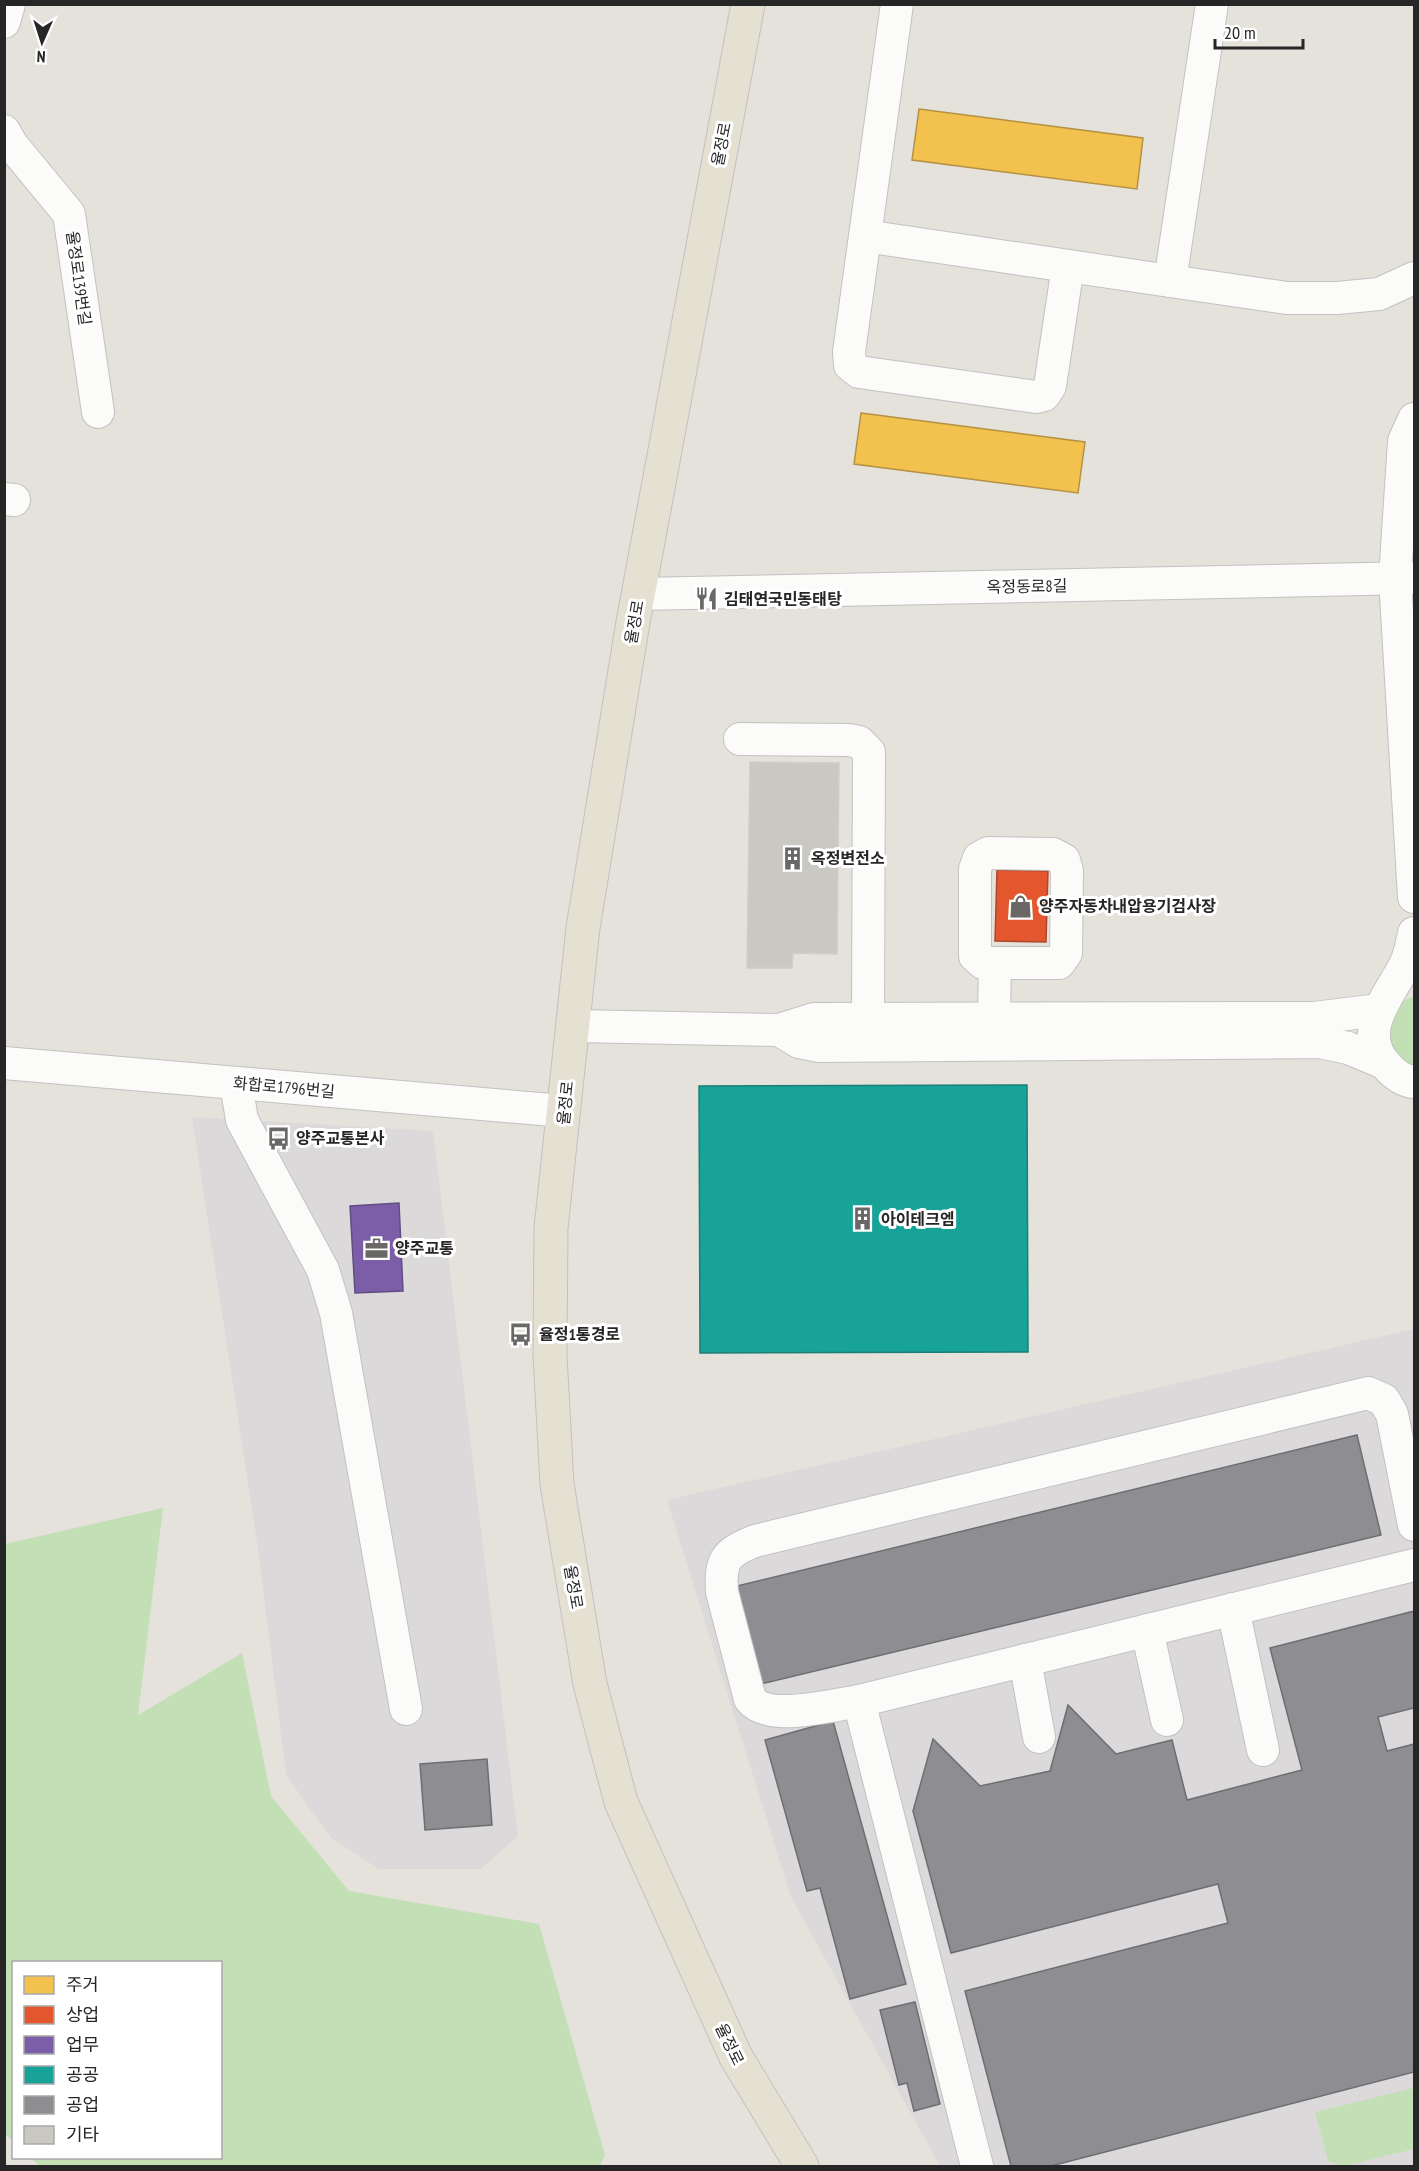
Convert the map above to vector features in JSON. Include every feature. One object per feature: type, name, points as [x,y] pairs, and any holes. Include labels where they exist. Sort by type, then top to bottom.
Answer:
[{"type":"main road","name":"율정로","points":[[748,4],[639,594],[583,928],[551,1228],[551,1367],[556,1484],[590,1684],[621,1802],[736,2057],[802,2166]]},
{"type":"street","points":[[4,22],[9,4]]},
{"type":"street","points":[[897,4],[848,360],[854,370],[1036,397],[1044,395],[1050,386],[1068,266]]},
{"type":"street","points":[[1170,281],[1212,4]]},
{"type":"street","name":"율정로139번길","points":[[4,131],[12,145],[69,214],[98,412]]},
{"type":"street","points":[[865,236],[1287,298],[1337,298],[1380,294],[1414,278]]},
{"type":"street","points":[[1414,419],[1404,441],[1405,578],[1414,897]]},
{"type":"street","name":"옥정동로8길","points":[[639,594],[1405,578]]},
{"type":"street","points":[[740,739],[849,740],[865,746],[869,752],[868,1019]]},
{"type":"street","points":[[1414,933],[1407,962],[1382,1004],[1373,1030],[1375,1047],[1397,1073],[1414,1104]]},
{"type":"street","points":[[993,1019],[995,963]]},
{"type":"street","points":[[574,1026],[779,1030],[814,1019],[1314,1018],[1382,1004],[1398,988],[1414,981]]},
{"type":"street","points":[[779,1030],[799,1042],[819,1046],[1320,1042],[1348,1048],[1397,1073]]},
{"type":"street","name":"화합로1796번길","points":[[4,1063],[564,1111]]},
{"type":"street","points":[[236,1083],[242,1120],[323,1270],[336,1313],[406,1709]]},
{"type":"street","points":[[1414,1525],[1392,1414],[1384,1401],[1368,1393],[755,1541],[737,1548],[726,1557],[722,1566],[722,1592],[746,1689],[756,1706],[764,1710],[782,1712],[859,1701],[1414,1565]]},
{"type":"street","points":[[1233,1609],[1263,1750]]},
{"type":"street","points":[[1147,1630],[1167,1720]]},
{"type":"street","points":[[1025,1660],[1040,1737]]},
{"type":"street","points":[[859,1701],[977,2166]]},
{"type":"shaded area","name":"양주교통","points":[[192,1117],[433,1131],[518,1836],[481,1869],[379,1869],[331,1838],[286,1775],[258,1549]]},
{"type":"shaded area","points":[[1414,1329],[1414,2166],[940,2166],[791,1897],[667,1500]]},
{"type":"green space","points":[[1414,996],[1414,1069],[1395,1053],[1388,1031],[1389,1021],[1394,1011],[1402,1002]]},
{"type":"green space","points":[[163,1508],[138,1715],[242,1653],[271,1796],[349,1891],[539,1924],[605,2155],[600,2166],[40,2166],[31,2159],[222,2159],[222,1961],[12,1961],[12,2141],[5,2133],[5,1544]]},
{"type":"green space","points":[[1414,2088],[1414,2149],[1344,2166],[1328,2161],[1315,2112]]},
{"type":"building: 주거","points":[[919,109],[1143,138],[1137,189],[912,160]]},
{"type":"building: 주거","points":[[861,413],[1085,442],[1078,493],[854,464]]},
{"type":"building: 상업","name":"양주자동차내압용기검사장","points":[[997,870],[1048,871],[1046,942],[995,941]]},
{"type":"building: 업무","name":"양주교통","points":[[399,1203],[403,1291],[355,1293],[350,1206]]},
{"type":"building: 공공","name":"아이테크엠","points":[[1027,1085],[1028,1352],[700,1353],[699,1086]]},
{"type":"building: 공업","points":[[1357,1435],[1381,1535],[761,1684],[737,1586]]},
{"type":"building: 공업","points":[[1414,1611],[1414,1708],[1378,1717],[1387,1751],[1414,1744],[1414,2072],[1051,2166],[1011,2166],[965,1991],[1228,1923],[1218,1884],[951,1953],[913,1811],[933,1739],[980,1786],[1050,1771],[1068,1705],[1116,1754],[1172,1740],[1187,1800],[1302,1770],[1270,1648]]},
{"type":"building: 공업","points":[[833,1721],[906,1984],[850,1999],[820,1888],[807,1891],[765,1740]]},
{"type":"building: 공업","points":[[487,1759],[492,1825],[425,1830],[420,1764]]},
{"type":"building: 공업","points":[[915,2002],[940,2104],[914,2111],[907,2083],[899,2085],[880,2010]]},
{"type":"building: 기타","name":"옥정변전소","points":[[750,762],[839,763],[837,954],[793,953],[792,968],[747,968]]},
{"type":"place","name":"김태연국민동태탕","points":[[706,599]]},
{"type":"place","name":"옥정변전소","points":[[793,858]]},
{"type":"place","name":"양주자동차내압용기검사장","points":[[1021,906]]},
{"type":"place","name":"양주교통본사","points":[[278,1138]]},
{"type":"place","name":"아이테크엠","points":[[863,1219]]},
{"type":"place","name":"양주교통","points":[[377,1248]]},
{"type":"place","name":"율정1통경로","points":[[521,1334]]}]
